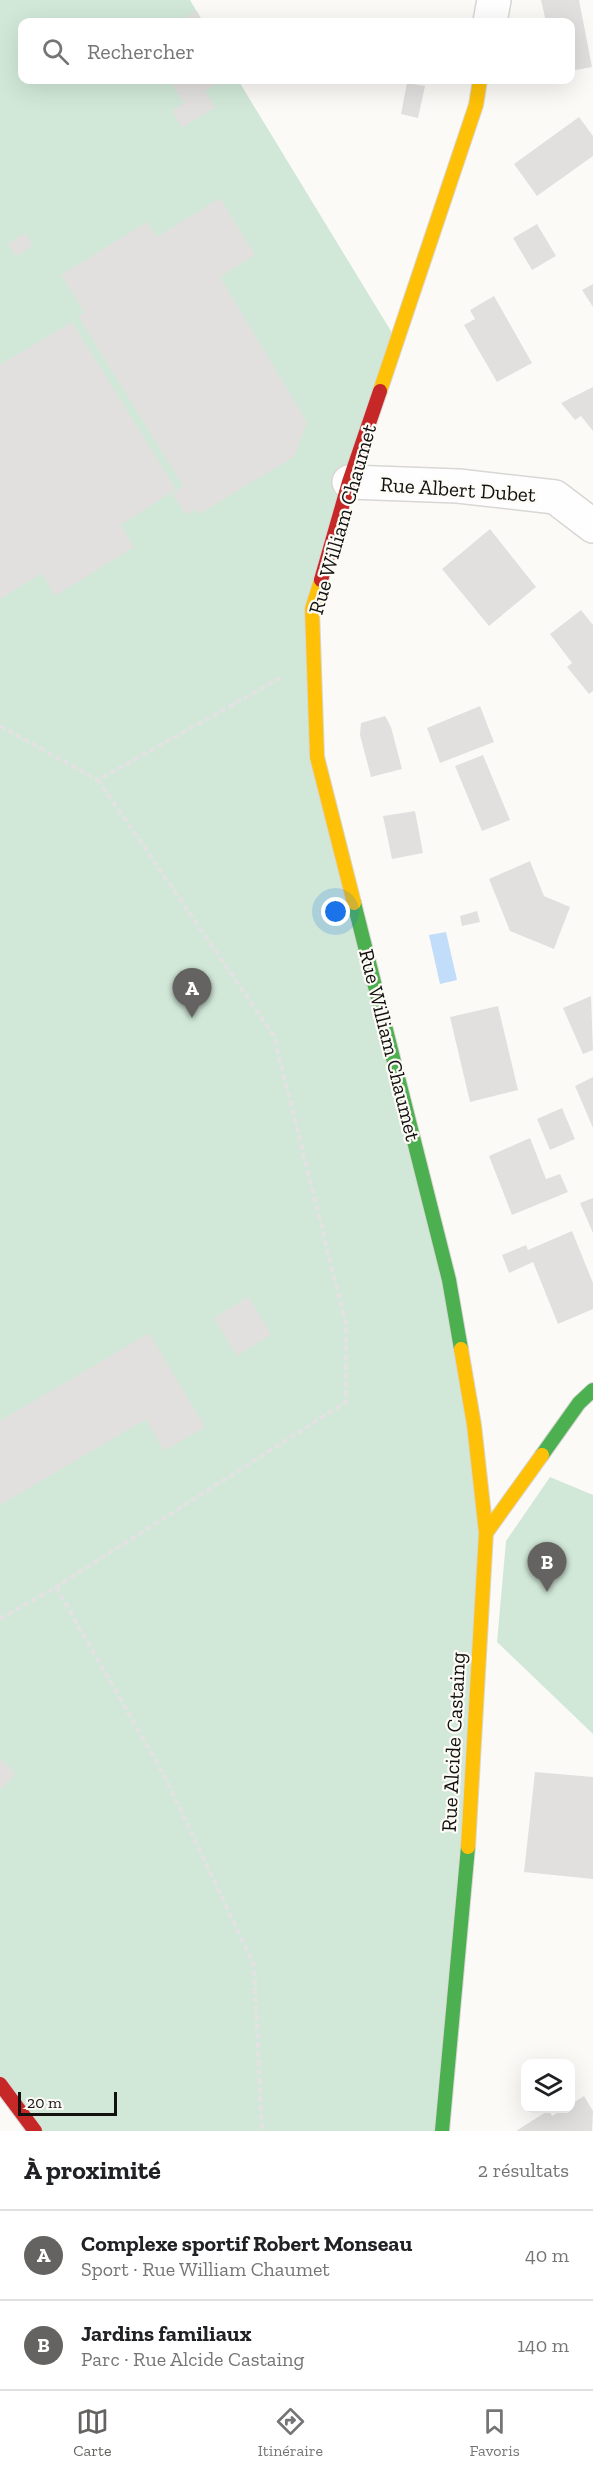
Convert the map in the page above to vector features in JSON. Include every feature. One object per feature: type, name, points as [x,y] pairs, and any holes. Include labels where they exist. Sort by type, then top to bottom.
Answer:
[{"type":"street","points":[[491,18],[494,0]]},
{"type":"street","name":"Rue William Chaumet","points":[[479,84],[476,105],[349,482],[312,609],[317,757],[449,1280],[474,1425],[486,1533]]},
{"type":"street","name":"Rue Albert Dubet","points":[[349,482],[458,486],[555,496],[593,526]]},
{"type":"street","points":[[486,1533],[579,1403],[593,1390]]},
{"type":"street","name":"Rue Alcide Castaing","points":[[442,2131],[469,1836],[486,1533]]},
{"type":"street","points":[[0,2084],[35,2131]]},
{"type":"path","points":[[98,780],[276,679],[314,664]]},
{"type":"path","points":[[0,726],[98,780],[274,1036],[346,1325],[346,1402],[56,1587],[0,1619]]},
{"type":"path","points":[[56,1587],[164,1775],[254,1965],[262,2131]]},
{"type":"green space","points":[[0,0],[190,0],[201,18],[18,18],[18,84],[240,84],[397,341],[312,609],[317,757],[449,1280],[486,1533],[442,2131],[35,2131],[0,2084]]},
{"type":"green space","points":[[550,1477],[593,1495],[593,1734],[497,1642],[506,1541]]},
{"type":"water","points":[[446,932],[457,980],[440,984],[429,935]]},
{"type":"building","points":[[541,0],[579,0],[592,67],[575,70],[575,18],[545,18]]},
{"type":"building","points":[[197,11],[201,18],[185,18]]},
{"type":"building","points":[[172,84],[216,84],[205,91],[215,107],[182,128],[172,111],[184,103]]},
{"type":"building","points":[[407,84],[425,86],[418,118],[401,114]]},
{"type":"building","points":[[579,117],[593,136],[593,156],[537,196],[514,164]]},
{"type":"building","points":[[220,198],[255,255],[220,277],[307,422],[295,456],[199,514],[196,509],[186,515],[172,494],[183,486],[78,316],[85,313],[61,275],[147,222],[157,237]]},
{"type":"building","points":[[537,224],[556,256],[532,270],[513,238]]},
{"type":"building","points":[[25,233],[33,246],[16,256],[8,244]]},
{"type":"building","points":[[593,284],[593,307],[582,290]]},
{"type":"building","points":[[494,296],[532,363],[497,382],[464,325],[475,319],[470,310]]},
{"type":"building","points":[[72,322],[176,489],[121,525],[134,547],[55,596],[42,573],[0,599],[0,365]]},
{"type":"building","points":[[593,387],[593,431],[581,416],[575,420],[561,403]]},
{"type":"building","points":[[490,529],[536,587],[489,626],[442,569]]},
{"type":"building","points":[[581,610],[593,625],[593,691],[589,694],[567,667],[572,663],[550,634]]},
{"type":"building","points":[[480,706],[494,742],[440,763],[427,728]]},
{"type":"building","points":[[385,716],[391,727],[402,769],[371,777],[360,735],[361,723]]},
{"type":"building","points":[[483,755],[510,820],[482,831],[455,766]]},
{"type":"building","points":[[415,811],[423,853],[392,859],[383,816]]},
{"type":"building","points":[[530,861],[544,896],[570,907],[554,949],[510,931],[489,879]]},
{"type":"building","points":[[477,911],[480,922],[462,926],[460,916]]},
{"type":"building","points":[[591,996],[593,1050],[583,1054],[563,1008]]},
{"type":"building","points":[[498,1006],[518,1090],[470,1102],[450,1017]]},
{"type":"building","points":[[593,1077],[593,1128],[575,1086]]},
{"type":"building","points":[[562,1108],[575,1139],[550,1150],[537,1119]]},
{"type":"building","points":[[530,1138],[546,1179],[560,1174],[568,1192],[512,1215],[489,1156]]},
{"type":"building","points":[[593,1198],[593,1233],[580,1203]]},
{"type":"building","points":[[572,1231],[593,1283],[593,1309],[558,1324],[533,1262],[509,1273],[502,1255],[526,1245],[528,1250]]},
{"type":"building","points":[[248,1297],[271,1334],[237,1356],[214,1318]]},
{"type":"building","points":[[149,1333],[205,1427],[164,1451],[146,1419],[0,1505],[0,1421]]},
{"type":"building","points":[[0,1759],[16,1774],[0,1790]]},
{"type":"building","points":[[535,1772],[593,1777],[593,1879],[524,1872]]},
{"type":"building","points":[[584,2096],[593,2111],[592,2131],[516,2131],[544,2113],[550,2113],[552,2116],[557,2113],[575,2113],[575,2102]]},
{"type":"traffic: fast","points":[[354,903],[449,1280],[461,1349]]},
{"type":"traffic: fast","points":[[542,1455],[579,1403],[593,1390]]},
{"type":"traffic: fast","points":[[442,2131],[468,1847]]},
{"type":"traffic: slow","points":[[380,391],[476,105],[479,84]]},
{"type":"traffic: slow","points":[[321,580],[312,609],[317,757],[354,903]]},
{"type":"traffic: slow","points":[[461,1349],[474,1425],[486,1533]]},
{"type":"traffic: slow","points":[[468,1847],[486,1533],[542,1455]]},
{"type":"traffic: jam","points":[[321,580],[349,482],[380,391]]},
{"type":"traffic: jam","points":[[0,2084],[35,2131]]},
{"type":"place","name":"Complexe sportif Robert Monseau","points":[[192,1018]]},
{"type":"place","name":"Jardins familiaux","points":[[547,1592]]}]
